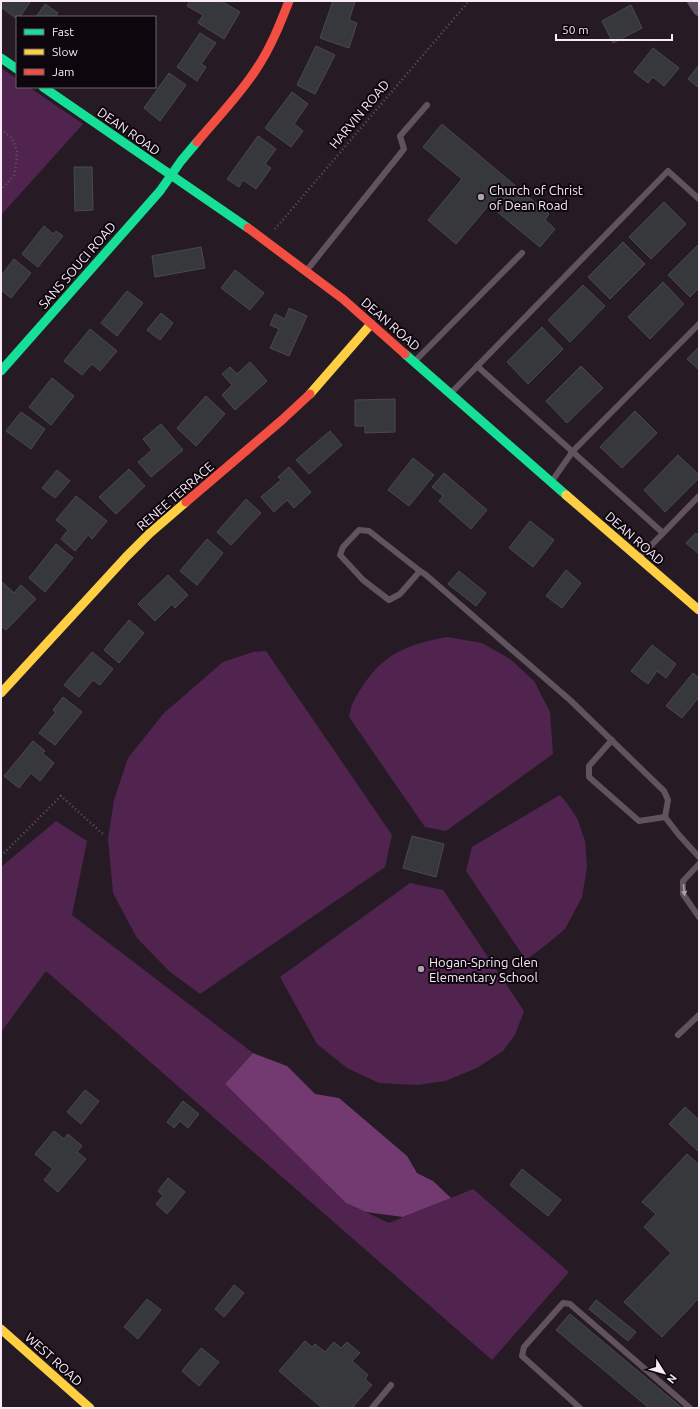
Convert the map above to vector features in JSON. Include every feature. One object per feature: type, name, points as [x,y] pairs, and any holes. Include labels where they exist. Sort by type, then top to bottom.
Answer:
[{"type":"street","name":"SANS SOUCI ROAD","points":[[1,371],[160,191],[169,174],[252,77],[280,25],[289,1]]},
{"type":"street","points":[[693,1],[699,10]]},
{"type":"street","points":[[1,58],[16,68]]},
{"type":"street","name":"DEAN ROAD","points":[[44,88],[265,240],[343,300],[699,610]]},
{"type":"street","name":"RENEE TERRACE","points":[[1,693],[126,557],[150,533],[307,397],[371,324]]},
{"type":"street","name":"WEST ROAD","points":[[1,1329],[90,1408]]},
{"type":"lane","points":[[306,272],[404,149],[400,136],[428,105]]},
{"type":"lane","points":[[450,394],[668,171],[699,199]]},
{"type":"lane","points":[[414,362],[522,253]]},
{"type":"lane","points":[[551,482],[573,451],[699,324]]},
{"type":"lane","points":[[477,366],[663,533]]},
{"type":"lane","points":[[638,558],[699,496]]},
{"type":"lane","points":[[420,571],[400,594],[389,600],[363,580],[340,555],[343,547],[359,530],[369,531],[420,571],[564,695],[664,791],[668,800],[665,816],[679,835],[699,857]]},
{"type":"lane","points":[[612,740],[589,766],[590,778],[638,821],[665,816]]},
{"type":"lane","points":[[699,864],[683,881],[683,894],[699,917]]},
{"type":"lane","points":[[678,1035],[699,1015]]},
{"type":"lane","points":[[580,1408],[522,1356],[524,1347],[563,1303],[570,1304],[690,1408]]},
{"type":"lane","points":[[372,1408],[391,1385]]},
{"type":"path","name":"HARVIN ROAD","points":[[265,240],[469,1]]},
{"type":"path","points":[[1,129],[12,138],[17,152],[14,175],[1,190]]},
{"type":"path","points":[[1,856],[61,796],[103,834]]},
{"type":"shaded area","points":[[1,68],[16,78],[16,88],[30,88],[83,124],[1,215]]},
{"type":"shaded area","points":[[447,637],[482,643],[510,659],[534,681],[550,712],[553,754],[446,831],[425,827],[349,717],[354,701],[362,687],[370,675],[379,666],[398,652],[409,647]]},
{"type":"shaded area","points":[[266,651],[392,835],[385,867],[200,994],[169,971],[137,938],[113,893],[108,839],[114,800],[128,758],[164,713],[223,662],[253,652]]},
{"type":"shaded area","points":[[560,795],[577,818],[585,841],[587,867],[582,897],[565,929],[526,960],[466,871],[472,847]]},
{"type":"shaded area","points":[[56,821],[87,841],[72,915],[253,1053],[225,1084],[346,1203],[389,1223],[473,1189],[569,1272],[492,1360],[46,971],[1,1032],[1,867]]},
{"type":"shaded area","points":[[410,883],[443,890],[524,1011],[515,1035],[503,1051],[477,1068],[445,1081],[417,1085],[379,1083],[347,1068],[317,1044],[280,977]]},
{"type":"shaded area","points":[[253,1053],[287,1066],[315,1094],[339,1098],[407,1156],[417,1173],[433,1181],[451,1198],[403,1217],[366,1212],[346,1203],[225,1084]]},
{"type":"building","points":[[1,1],[30,2],[21,16],[16,16],[16,18],[1,7]]},
{"type":"building","points":[[190,1],[221,1],[240,12],[224,39],[198,23],[203,15],[187,6]]},
{"type":"building","points":[[333,1],[355,2],[349,20],[357,23],[349,48],[320,38]]},
{"type":"building","points":[[45,4],[58,13],[56,16],[37,16]]},
{"type":"building","points":[[631,5],[642,28],[613,43],[602,21]]},
{"type":"building","points":[[200,33],[216,43],[201,64],[206,67],[197,81],[177,67]]},
{"type":"building","points":[[316,46],[335,55],[315,94],[297,85]]},
{"type":"building","points":[[653,48],[679,68],[664,86],[653,77],[648,83],[634,72]]},
{"type":"building","points":[[699,65],[699,88],[688,79]]},
{"type":"building","points":[[169,73],[186,85],[160,121],[144,108]]},
{"type":"building","points":[[292,92],[308,104],[294,124],[303,131],[291,147],[265,128]]},
{"type":"building","points":[[442,124],[549,214],[545,220],[555,229],[540,247],[489,205],[456,244],[428,220],[462,179],[423,147]]},
{"type":"building","points":[[258,136],[276,149],[265,164],[271,168],[256,189],[243,180],[239,187],[227,179]]},
{"type":"building","points":[[74,167],[92,167],[93,210],[75,211]]},
{"type":"building","points":[[664,202],[686,224],[651,259],[629,237]]},
{"type":"building","points":[[44,226],[53,234],[56,231],[63,236],[38,267],[22,254]]},
{"type":"building","points":[[623,242],[645,264],[610,299],[588,277]]},
{"type":"building","points":[[699,244],[699,288],[690,297],[668,275]]},
{"type":"building","points":[[201,247],[205,268],[155,277],[152,256]]},
{"type":"building","points":[[14,259],[31,273],[11,298],[1,290],[1,276]]},
{"type":"building","points":[[235,270],[264,293],[250,310],[221,288]]},
{"type":"building","points":[[663,282],[684,304],[650,339],[628,317]]},
{"type":"building","points":[[583,285],[605,306],[570,342],[548,320]]},
{"type":"building","points":[[127,291],[143,303],[117,336],[101,323]]},
{"type":"building","points":[[289,308],[307,316],[289,356],[270,348],[279,329],[270,325],[275,314],[285,319]]},
{"type":"building","points":[[161,313],[173,323],[160,340],[147,330]]},
{"type":"building","points":[[542,327],[563,349],[528,384],[507,362]]},
{"type":"building","points":[[90,329],[117,351],[100,371],[92,364],[82,375],[64,361]]},
{"type":"building","points":[[699,347],[699,370],[687,359]]},
{"type":"building","points":[[250,362],[267,381],[235,410],[222,395],[232,385],[222,374],[230,367],[237,374]]},
{"type":"building","points":[[581,366],[603,388],[567,423],[546,401]]},
{"type":"building","points":[[52,378],[74,396],[51,425],[29,407]]},
{"type":"building","points":[[206,396],[225,414],[196,446],[177,428]]},
{"type":"building","points":[[395,399],[395,432],[365,433],[365,426],[355,426],[355,400]]},
{"type":"building","points":[[635,411],[657,433],[622,468],[600,447]]},
{"type":"building","points":[[21,412],[45,429],[31,449],[6,431]]},
{"type":"building","points":[[161,424],[183,450],[151,477],[138,462],[152,450],[143,439]]},
{"type":"building","points":[[330,431],[342,445],[309,474],[296,460]]},
{"type":"building","points":[[678,455],[699,475],[699,478],[665,512],[644,490]]},
{"type":"building","points":[[413,458],[434,475],[409,506],[388,490]]},
{"type":"building","points":[[289,467],[311,492],[294,508],[287,500],[274,512],[261,497],[281,480],[278,477]]},
{"type":"building","points":[[129,469],[145,486],[116,514],[99,497]]},
{"type":"building","points":[[57,470],[70,481],[55,498],[42,488]]},
{"type":"building","points":[[444,473],[487,510],[471,529],[439,501],[443,496],[432,487]]},
{"type":"building","points":[[76,496],[107,521],[92,539],[88,535],[75,551],[61,539],[68,530],[56,520]]},
{"type":"building","points":[[246,499],[261,513],[231,545],[217,532]]},
{"type":"building","points":[[530,521],[554,540],[533,567],[509,548]]},
{"type":"building","points":[[696,533],[699,536],[699,554],[686,543]]},
{"type":"building","points":[[207,539],[223,553],[197,585],[180,571]]},
{"type":"building","points":[[56,544],[73,558],[45,592],[29,578]]},
{"type":"building","points":[[566,570],[581,583],[562,608],[546,596]]},
{"type":"building","points":[[459,571],[486,593],[476,606],[448,584]]},
{"type":"building","points":[[168,575],[188,595],[175,608],[172,604],[155,621],[138,604]]},
{"type":"building","points":[[1,582],[14,593],[21,585],[36,599],[6,630],[1,626]]},
{"type":"building","points":[[129,620],[144,633],[119,663],[104,650]]},
{"type":"building","points":[[652,645],[676,664],[666,678],[657,671],[648,684],[631,671]]},
{"type":"building","points":[[92,652],[113,669],[100,685],[93,680],[79,697],[64,685]]},
{"type":"building","points":[[693,673],[699,678],[699,697],[682,718],[666,706]]},
{"type":"building","points":[[63,697],[82,712],[55,745],[39,733],[56,712],[53,710]]},
{"type":"building","points":[[33,741],[45,751],[42,753],[54,763],[40,781],[31,773],[19,788],[4,776]]},
{"type":"building","points":[[412,836],[444,844],[436,877],[403,868]]},
{"type":"building","points":[[85,1090],[99,1101],[81,1124],[67,1112]]},
{"type":"building","points":[[183,1101],[199,1114],[188,1128],[180,1121],[174,1128],[167,1122]]},
{"type":"building","points":[[685,1107],[699,1120],[699,1152],[669,1124]]},
{"type":"building","points":[[54,1131],[64,1139],[68,1134],[82,1146],[77,1152],[86,1159],[58,1192],[44,1180],[53,1169],[35,1154]]},
{"type":"building","points":[[687,1154],[699,1165],[699,1298],[662,1337],[624,1302],[671,1253],[644,1227],[656,1214],[642,1202]]},
{"type":"building","points":[[522,1169],[561,1200],[548,1216],[510,1185]]},
{"type":"building","points":[[168,1178],[185,1192],[167,1214],[156,1204],[163,1196],[158,1191]]},
{"type":"building","points":[[234,1285],[244,1293],[224,1317],[215,1309]]},
{"type":"building","points":[[147,1299],[161,1310],[138,1339],[124,1327]]},
{"type":"building","points":[[596,1300],[636,1332],[628,1341],[589,1309]]},
{"type":"building","points":[[570,1314],[682,1408],[649,1408],[556,1330]]},
{"type":"building","points":[[305,1341],[312,1347],[315,1344],[325,1352],[334,1342],[341,1348],[347,1342],[360,1353],[352,1361],[368,1375],[365,1379],[372,1385],[352,1408],[322,1408],[279,1371]]},
{"type":"building","points":[[201,1348],[219,1362],[199,1386],[182,1371]]},
{"type":"traffic: fast","points":[[1,58],[16,68]]},
{"type":"traffic: fast","points":[[44,88],[248,228]]},
{"type":"traffic: fast","points":[[1,371],[160,191],[181,161],[197,142]]},
{"type":"traffic: fast","points":[[405,354],[566,495]]},
{"type":"traffic: slow","points":[[310,394],[371,324]]},
{"type":"traffic: slow","points":[[566,495],[699,610]]},
{"type":"traffic: slow","points":[[1,693],[126,557],[150,533],[186,502]]},
{"type":"traffic: slow","points":[[1,1329],[90,1408]]},
{"type":"traffic: jam","points":[[197,142],[236,97],[257,68],[271,44],[289,1]]},
{"type":"traffic: jam","points":[[248,228],[343,299],[405,354]]},
{"type":"traffic: jam","points":[[186,502],[282,420],[310,394]]},
{"type":"place","name":"Church of Christ of Dean Road","points":[[481,197]]},
{"type":"place","name":"Hogan-Spring Glen Elementary School","points":[[421,969]]}]
